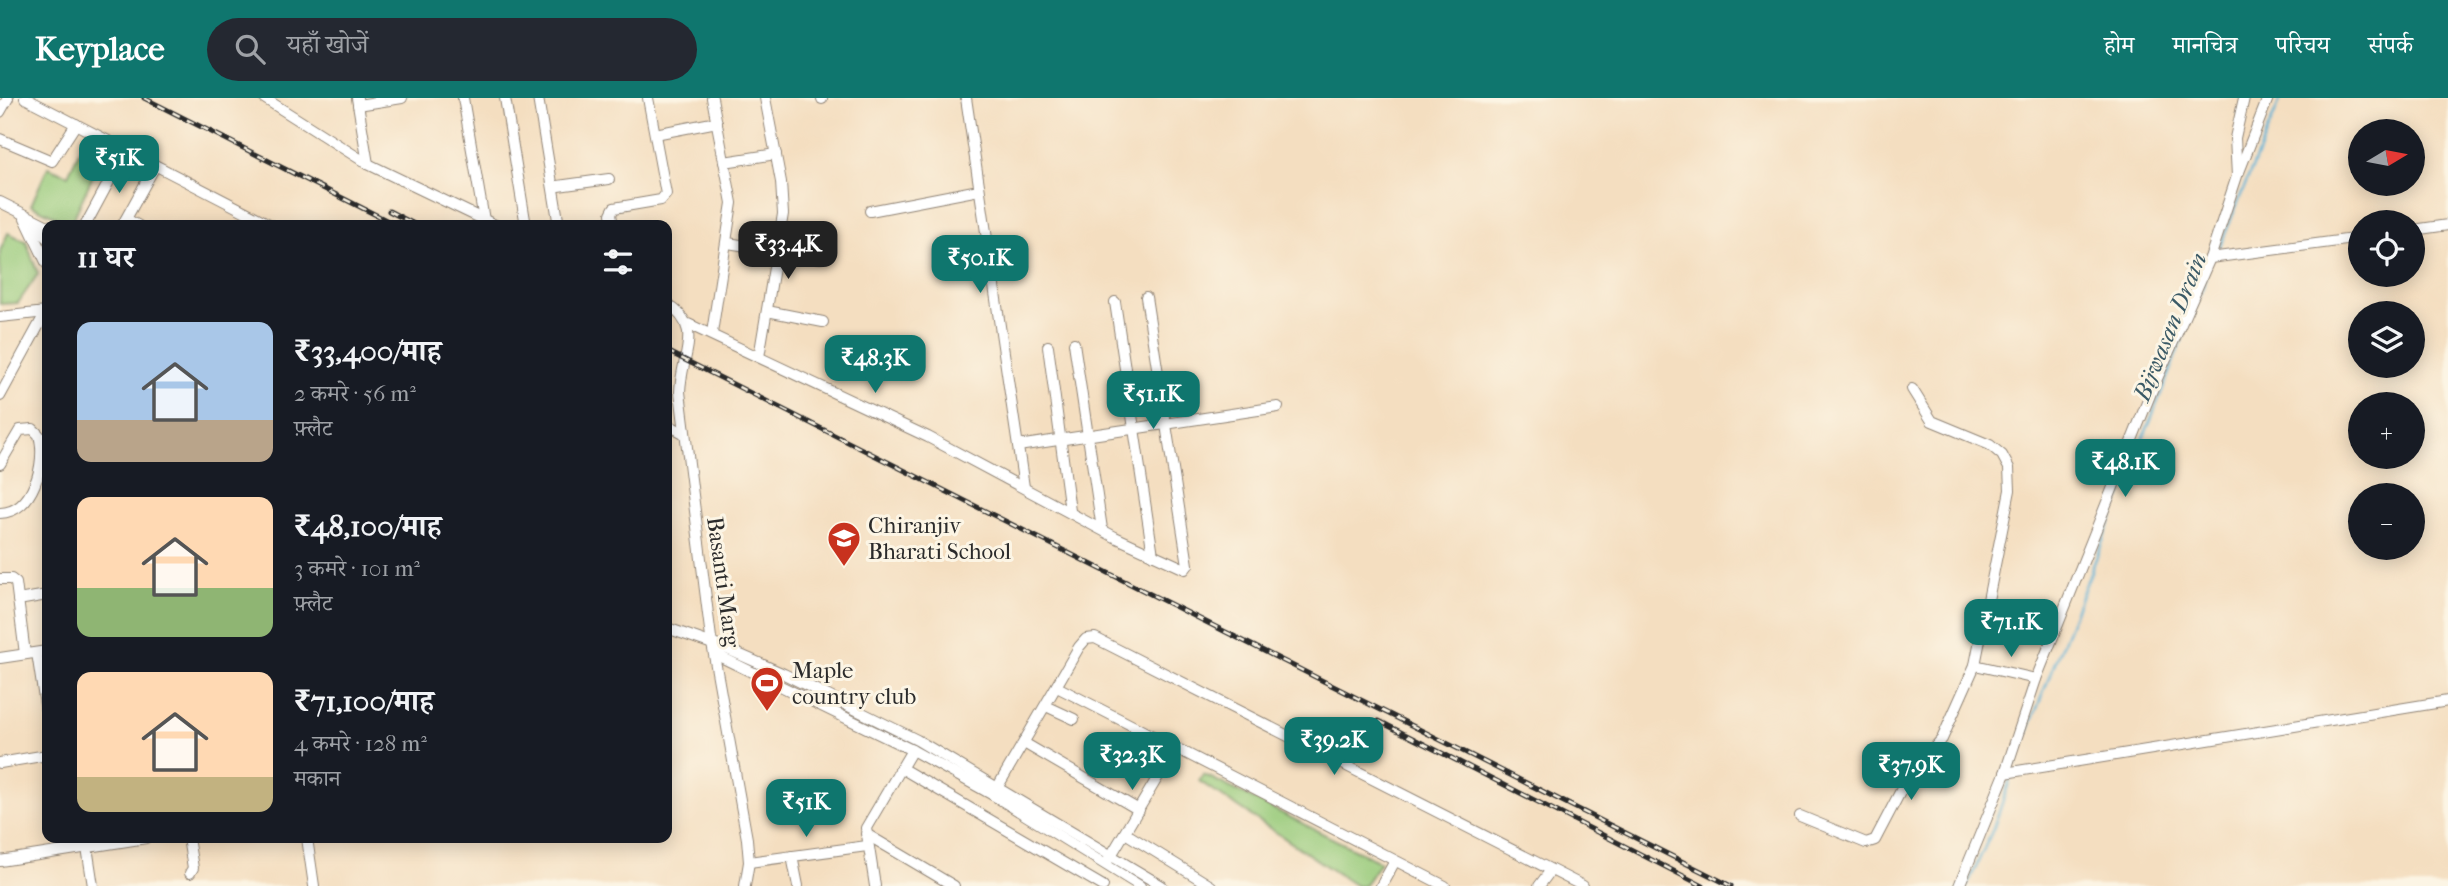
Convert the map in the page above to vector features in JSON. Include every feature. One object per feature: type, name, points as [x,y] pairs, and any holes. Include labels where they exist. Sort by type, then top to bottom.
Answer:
[{"type":"street","points":[[0,112],[8,98]]},
{"type":"street","points":[[24,98],[261,220]]},
{"type":"street","points":[[264,98],[368,164],[484,220]]},
{"type":"street","points":[[368,164],[358,101],[402,98]]},
{"type":"street","points":[[463,98],[484,220]]},
{"type":"street","points":[[505,98],[525,220]]},
{"type":"street","points":[[538,98],[560,199]]},
{"type":"street","points":[[612,220],[614,208],[665,197],[648,98]]},
{"type":"street","points":[[712,98],[732,203],[728,243],[712,333]]},
{"type":"street","points":[[759,357],[783,214],[776,154],[765,98]]},
{"type":"street","points":[[966,98],[1024,487]]},
{"type":"street","points":[[2237,176],[2235,138],[2244,98]]},
{"type":"street","points":[[1959,886],[2004,773],[2036,680],[2152,390],[2212,258],[2237,176],[2268,98]]},
{"type":"street","points":[[655,134],[717,122]]},
{"type":"street","points":[[0,139],[52,161],[76,124]]},
{"type":"street","points":[[88,220],[126,150]]},
{"type":"street","points":[[724,162],[776,154]]},
{"type":"street","points":[[125,220],[155,166]]},
{"type":"street","points":[[556,181],[609,179]]},
{"type":"street","points":[[556,181],[559,220]]},
{"type":"street","points":[[870,211],[979,190]]},
{"type":"street","points":[[0,202],[42,223]]},
{"type":"street","points":[[22,215],[42,233]]},
{"type":"street","points":[[22,215],[42,254]]},
{"type":"street","points":[[2425,228],[2448,225]]},
{"type":"street","points":[[2212,258],[2348,240]]},
{"type":"street","points":[[728,243],[821,258]]},
{"type":"street","points":[[672,308],[684,316],[688,324],[712,333],[1024,487],[1153,555],[1188,568],[1146,297]]},
{"type":"street","points":[[1115,302],[1153,555]]},
{"type":"street","points":[[767,311],[823,322]]},
{"type":"street","points":[[0,317],[42,312]]},
{"type":"street","points":[[0,396],[42,320]]},
{"type":"street","name":"Basanti Marg","points":[[688,324],[689,338],[680,383],[685,434],[713,647],[749,862],[745,886]]},
{"type":"street","points":[[1074,343],[1090,435],[1102,529]]},
{"type":"street","points":[[1048,346],[1070,511]]},
{"type":"street","points":[[1800,816],[1866,843],[1874,840],[1908,777],[1942,739],[1975,665],[2004,526],[2010,490],[2009,468],[2002,455],[1990,445],[1932,421],[1913,389]]},
{"type":"street","points":[[1017,446],[1278,407]]},
{"type":"street","points":[[672,427],[685,434]]},
{"type":"street","points":[[0,464],[20,430],[33,429],[39,435],[40,462],[28,497],[12,512],[0,513]]},
{"type":"street","points":[[0,579],[11,579],[16,583],[25,654]]},
{"type":"street","points":[[18,600],[42,596]]},
{"type":"street","points":[[672,630],[713,647],[727,649],[917,740],[1108,861],[1140,886]]},
{"type":"street","points":[[995,791],[1082,642],[1091,638],[1100,640],[1583,886]]},
{"type":"street","points":[[713,647],[723,658],[995,791]]},
{"type":"street","points":[[0,658],[42,652]]},
{"type":"street","points":[[1975,665],[2036,680]]},
{"type":"street","points":[[1057,687],[1445,886]]},
{"type":"street","points":[[2004,773],[2448,701]]},
{"type":"street","points":[[1046,706],[1074,719]]},
{"type":"street","points":[[1024,743],[1139,810]]},
{"type":"street","points":[[1108,861],[1175,748]]},
{"type":"street","points":[[875,886],[866,828],[912,750]]},
{"type":"street","points":[[0,763],[42,756]]},
{"type":"street","points":[[901,768],[1102,886]]},
{"type":"street","points":[[1125,833],[1211,886]]},
{"type":"street","points":[[866,834],[954,886]]},
{"type":"street","points":[[0,862],[113,843]]},
{"type":"street","points":[[189,843],[193,868],[190,873]]},
{"type":"street","points":[[308,843],[314,886]]},
{"type":"street","points":[[749,862],[867,846]]},
{"type":"street","points":[[87,847],[93,886]]},
{"type":"street","points":[[792,856],[798,886]]},
{"type":"street","points":[[1108,861],[1162,886]]},
{"type":"street","points":[[1381,886],[1395,861]]},
{"type":"street","points":[[1539,886],[1551,870]]},
{"type":"green space","points":[[85,139],[105,149],[73,220],[63,220],[31,205],[48,167],[68,175]]},
{"type":"green space","points":[[8,233],[26,241],[38,274],[18,303],[0,304],[0,251]]},
{"type":"green space","points":[[1203,774],[1380,862],[1364,886],[1356,886],[1199,781]]},
{"type":"waterway","name":"Bijwasan Drain","points":[[2217,253],[2281,98]]},
{"type":"waterway","name":"Bijwasan Drain","points":[[2015,764],[2206,279]]},
{"type":"waterway","name":"Bijwasan Drain","points":[[1967,886],[1993,829],[2010,780]]},
{"type":"railway","points":[[144,98],[386,220]]},
{"type":"railway","points":[[389,211],[406,220]]},
{"type":"railway","points":[[672,354],[1731,886]]},
{"type":"railway","points":[[1379,721],[1703,886]]},
{"type":"place","name":"Chiranjiv Bharati School","points":[[844,568]]},
{"type":"place","name":"Maple country club","points":[[767,713]]}]
